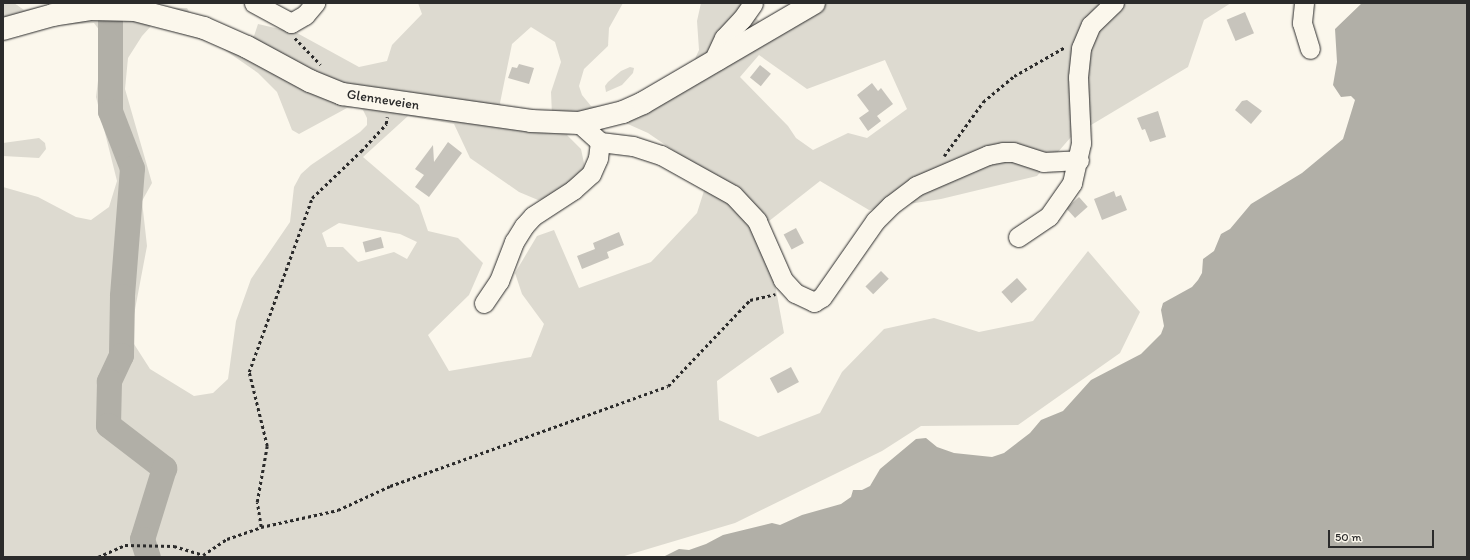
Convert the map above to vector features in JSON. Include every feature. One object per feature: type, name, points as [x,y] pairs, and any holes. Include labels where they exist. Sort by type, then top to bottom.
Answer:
[{"type":"main road","name":"Glenneveien","points":[[3,29],[53,15],[89,9],[136,6],[227,38],[310,81],[342,94],[531,121],[579,122],[610,116],[636,106],[718,60],[814,3]]},
{"type":"street","points":[[254,3],[291,24],[305,15],[314,3]]},
{"type":"street","points":[[718,60],[716,54],[724,38],[742,19],[752,3]]},
{"type":"street","points":[[1018,237],[1042,222],[1056,209],[1072,183],[1079,160],[1078,78],[1085,36],[1091,25],[1114,3]]},
{"type":"street","points":[[1304,3],[1302,23],[1310,49]]},
{"type":"street","points":[[579,122],[600,142],[632,146],[661,155],[733,195],[757,221],[780,274],[791,290],[808,301],[819,300],[875,221],[903,195],[925,182],[988,155],[1003,152],[1013,152],[1043,162],[1079,160]]},
{"type":"street","points":[[484,303],[499,281],[514,242],[524,226],[533,216],[573,190],[591,174],[598,158],[600,142]]},
{"type":"path","points":[[291,24],[292,33],[297,41],[324,68]]},
{"type":"path","points":[[943,157],[983,102],[1014,76],[1085,36]]},
{"type":"path","points":[[261,527],[257,502],[267,446],[249,372],[312,198],[386,124],[389,101]]},
{"type":"path","points":[[98,557],[125,545],[174,546],[203,555],[227,539],[261,527],[338,510],[390,486],[668,386],[750,300],[791,290]]},
{"type":"shaded area","points":[[3,3],[14,3],[24,10],[40,7],[187,8],[191,15],[246,38],[254,36],[258,24],[297,33],[359,67],[387,61],[392,45],[422,14],[418,3],[623,3],[609,28],[608,46],[584,69],[579,86],[582,95],[591,106],[608,107],[635,96],[694,61],[699,50],[697,21],[701,3],[744,3],[743,5],[761,23],[793,3],[1231,3],[1204,20],[1188,67],[1071,137],[1037,176],[941,199],[869,210],[820,181],[764,225],[784,333],[717,381],[719,420],[758,437],[820,413],[842,372],[884,329],[934,318],[979,332],[1033,321],[1088,251],[1140,312],[1120,353],[1018,425],[921,426],[882,451],[735,523],[621,557],[3,557],[3,187],[38,197],[76,217],[91,220],[109,207],[117,181],[96,97],[103,40],[100,31],[94,23],[40,26],[3,38]],"holes":[[[152,25],[216,44],[258,73],[277,92],[292,130],[299,134],[347,108],[356,107],[363,110],[367,118],[367,125],[360,132],[311,165],[301,174],[294,187],[290,222],[251,279],[236,321],[228,379],[213,393],[194,396],[150,369],[134,344],[133,320],[147,246],[142,201],[152,183],[125,89],[128,58],[142,36]],[[531,27],[555,42],[561,62],[551,92],[552,115],[502,109],[500,103],[512,44]],[[759,55],[807,89],[885,60],[907,109],[867,138],[848,133],[813,150],[796,138],[788,126],[740,77]],[[408,116],[454,124],[470,158],[519,192],[538,200],[551,197],[585,168],[581,149],[567,135],[621,121],[648,133],[709,175],[697,213],[651,262],[579,288],[554,230],[537,236],[515,273],[522,294],[544,324],[531,357],[449,371],[428,335],[469,295],[483,263],[458,238],[428,231],[419,205],[363,157]],[[339,223],[400,234],[417,242],[407,259],[394,252],[358,262],[343,247],[327,247],[322,233]]]},
{"type":"shaded area","points":[[1362,3],[1467,3],[1467,557],[663,557],[679,549],[689,550],[706,544],[723,535],[772,523],[780,525],[802,515],[841,504],[851,497],[853,490],[862,490],[870,486],[880,469],[916,439],[926,438],[937,447],[954,453],[992,457],[1004,453],[1030,433],[1041,420],[1063,411],[1091,380],[1141,354],[1161,334],[1164,326],[1161,310],[1163,303],[1192,287],[1198,280],[1202,273],[1203,259],[1214,251],[1221,234],[1230,229],[1251,204],[1302,173],[1343,139],[1355,100],[1351,96],[1341,97],[1333,85],[1337,62],[1335,29]]},
{"type":"shaded area","points":[[630,67],[634,68],[633,73],[622,85],[606,92],[605,86],[608,82],[621,71]]},
{"type":"shaded area","points":[[39,138],[45,143],[46,149],[39,158],[3,156],[3,143]]},
{"type":"building","points":[[1245,12],[1254,33],[1236,41],[1227,20]]},
{"type":"building","points":[[519,64],[534,68],[529,84],[508,78],[512,67],[517,68]]},
{"type":"building","points":[[760,65],[771,74],[761,86],[750,77]]},
{"type":"building","points":[[872,83],[878,91],[881,88],[893,104],[877,116],[881,121],[868,131],[859,118],[869,111],[857,95]]},
{"type":"building","points":[[1247,100],[1262,111],[1251,124],[1235,110],[1242,101]]},
{"type":"building","points":[[1158,111],[1166,137],[1150,142],[1145,129],[1142,130],[1137,118]]},
{"type":"building","points":[[448,142],[462,153],[429,197],[415,187],[424,175],[415,169],[433,145],[434,162]]},
{"type":"building","points":[[1114,191],[1116,197],[1121,195],[1127,210],[1102,220],[1094,199]]},
{"type":"building","points":[[1079,197],[1088,207],[1075,218],[1066,208]]},
{"type":"building","points":[[796,228],[804,243],[792,250],[784,235]]},
{"type":"building","points":[[619,232],[624,245],[607,252],[609,258],[582,269],[577,256],[595,249],[593,243]]},
{"type":"building","points":[[381,237],[384,248],[365,253],[363,242]]},
{"type":"building","points":[[881,271],[889,279],[873,294],[865,287]]},
{"type":"building","points":[[1017,278],[1027,289],[1011,303],[1001,292]]},
{"type":"building","points":[[791,367],[799,382],[778,393],[770,378]]},
{"type":"waterway","points":[[110,21],[110,111],[132,168],[122,296],[121,355],[109,381],[108,425],[164,468],[142,539],[148,557]]}]
